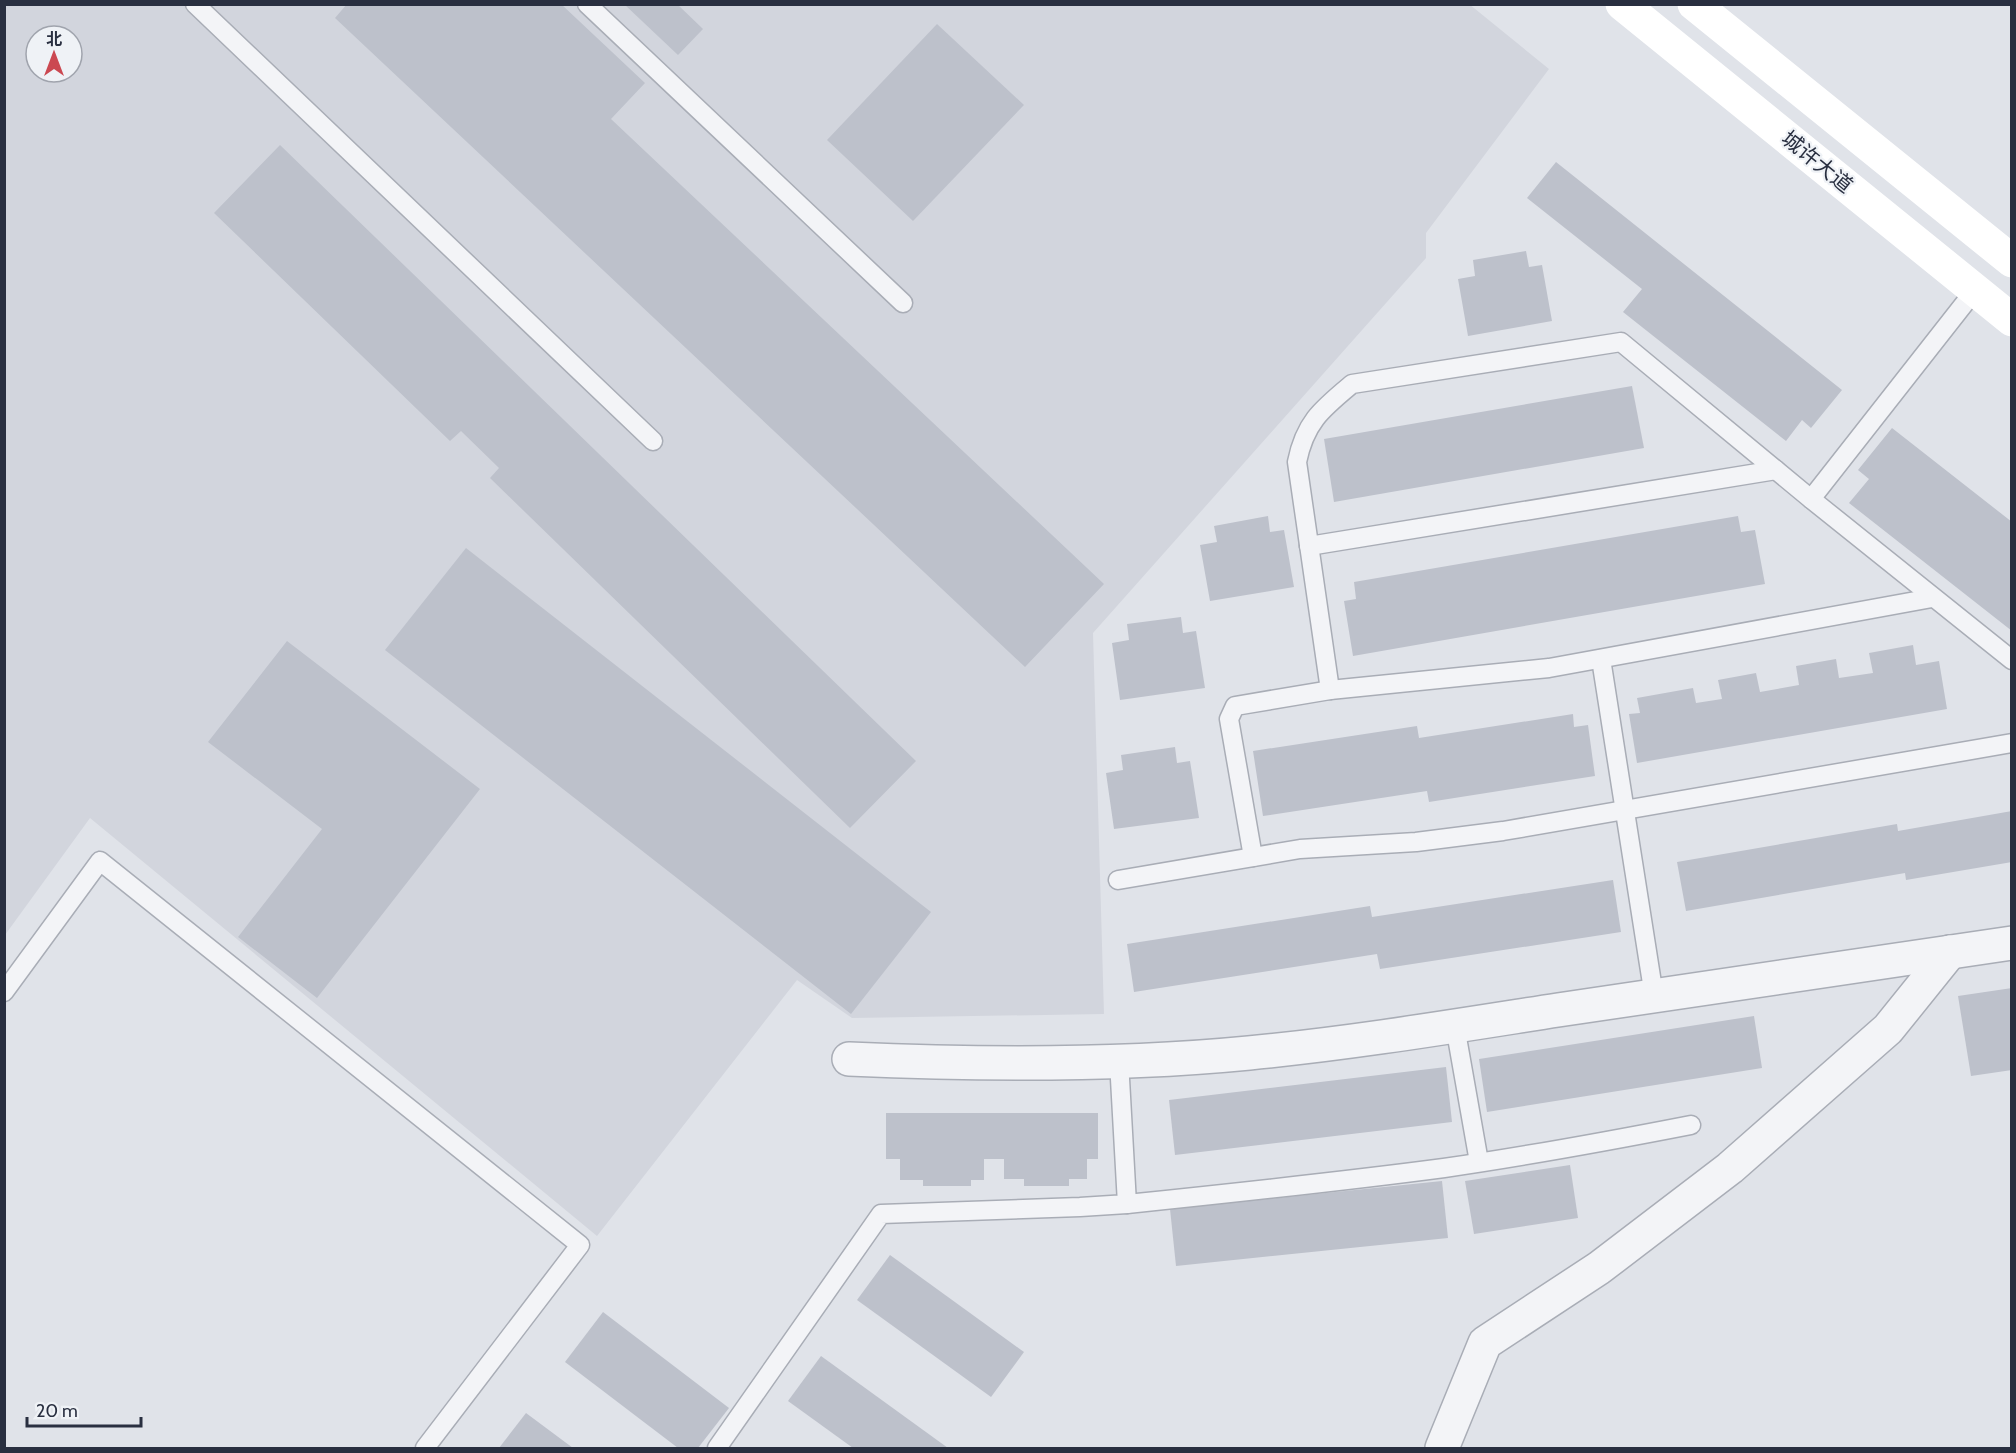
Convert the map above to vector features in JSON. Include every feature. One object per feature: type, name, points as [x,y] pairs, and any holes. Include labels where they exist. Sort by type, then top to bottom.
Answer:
[{"type":"main road","name":"城许大道","points":[[1622,4],[2012,320]]},
{"type":"main road","points":[[1694,4],[2012,261]]},
{"type":"street","points":[[849,1059],[939,1063],[1119,1061],[1247,1053],[1374,1039],[2012,943]]},
{"type":"street","points":[[1442,1449],[1485,1343],[1599,1268],[1730,1168],[1888,1029],[1950,952]]},
{"type":"lane","points":[[195,4],[653,441]]},
{"type":"lane","points":[[587,4],[903,303]]},
{"type":"lane","points":[[1811,499],[1975,290]]},
{"type":"lane","points":[[1330,690],[1296,462],[1300,446],[1312,420],[1352,384],[1621,342],[1932,598],[2012,660]]},
{"type":"lane","points":[[1309,546],[1776,470]]},
{"type":"lane","points":[[1253,857],[1229,719],[1234,706],[1330,690],[1550,668],[1932,598]]},
{"type":"lane","points":[[1602,659],[1654,996]]},
{"type":"lane","points":[[1118,880],[1300,849],[1416,842],[1503,831],[2012,743]]},
{"type":"lane","points":[[4,992],[100,861],[580,1245],[425,1449]]},
{"type":"lane","points":[[1455,1026],[1479,1162]]},
{"type":"lane","points":[[1119,1061],[1127,1204]]},
{"type":"lane","points":[[717,1449],[881,1214],[1127,1204],[1286,1188],[1479,1162],[1691,1125]]},
{"type":"shaded area","points":[[1469,4],[1549,69],[1426,233],[1426,258],[1093,633],[1104,1014],[852,1018],[797,980],[597,1236],[90,818],[5,935],[5,5]]},
{"type":"building","points":[[347,4],[561,4],[645,83],[611,119],[1104,584],[1025,667],[335,18]]},
{"type":"building","points":[[624,4],[677,4],[703,29],[678,55]]},
{"type":"building","points":[[937,24],[1024,105],[913,221],[827,140]]},
{"type":"building","points":[[280,145],[916,761],[850,828],[490,478],[499,468],[461,431],[450,441],[214,213]]},
{"type":"building","points":[[1556,162],[1842,390],[1811,428],[1802,420],[1786,441],[1623,312],[1642,289],[1527,198]]},
{"type":"building","points":[[1526,251],[1529,267],[1542,265],[1552,321],[1468,336],[1458,279],[1475,276],[1473,260]]},
{"type":"building","points":[[1632,386],[1644,448],[1334,502],[1324,439]]},
{"type":"building","points":[[1892,428],[2012,522],[2012,631],[1849,503],[1869,479],[1858,470]]},
{"type":"building","points":[[1268,516],[1270,532],[1284,530],[1294,587],[1210,601],[1200,545],[1217,542],[1214,526]]},
{"type":"building","points":[[1738,516],[1741,532],[1755,530],[1765,584],[1353,656],[1344,601],[1356,599],[1354,582]]},
{"type":"building","points":[[466,548],[931,912],[851,1014],[385,650]]},
{"type":"building","points":[[1181,617],[1183,633],[1196,631],[1205,688],[1120,700],[1112,643],[1129,640],[1127,624]]},
{"type":"building","points":[[287,641],[480,789],[317,998],[238,937],[322,829],[208,742]]},
{"type":"building","points":[[1913,645],[1916,665],[1939,661],[1947,709],[1637,763],[1629,714],[1640,713],[1637,698],[1693,688],[1696,703],[1722,699],[1718,680],[1756,673],[1760,692],[1799,685],[1796,666],[1836,659],[1839,678],[1873,673],[1869,653]]},
{"type":"building","points":[[1573,714],[1574,727],[1588,725],[1595,776],[1429,802],[1427,791],[1263,816],[1253,751],[1417,726],[1419,738]]},
{"type":"building","points":[[1175,747],[1177,763],[1190,761],[1199,818],[1114,829],[1106,773],[1123,770],[1121,755]]},
{"type":"building","points":[[2012,811],[2012,862],[1906,880],[1905,873],[1686,911],[1677,862],[1897,824],[1898,831]]},
{"type":"building","points":[[1613,880],[1621,932],[1380,969],[1377,954],[1134,992],[1127,944],[1370,906],[1372,917]]},
{"type":"building","points":[[2012,988],[2012,1070],[1971,1076],[1958,996]]},
{"type":"building","points":[[1754,1016],[1762,1068],[1487,1112],[1479,1059]]},
{"type":"building","points":[[1446,1067],[1452,1122],[1175,1155],[1169,1100]]},
{"type":"building","points":[[886,1113],[1098,1113],[1098,1159],[1087,1159],[1087,1179],[1069,1179],[1069,1186],[1024,1186],[1024,1179],[1004,1179],[1004,1159],[984,1159],[984,1180],[971,1180],[971,1186],[923,1186],[923,1180],[900,1180],[900,1159],[886,1159]]},
{"type":"building","points":[[1570,1165],[1578,1218],[1474,1234],[1465,1181]]},
{"type":"building","points":[[1442,1181],[1448,1238],[1176,1266],[1170,1209]]},
{"type":"building","points":[[890,1255],[1024,1352],[991,1397],[857,1300]]},
{"type":"building","points":[[603,1312],[729,1408],[698,1448],[678,1448],[565,1362]]},
{"type":"building","points":[[821,1356],[948,1448],[853,1448],[788,1401]]},
{"type":"building","points":[[526,1413],[573,1448],[499,1448]]}]
